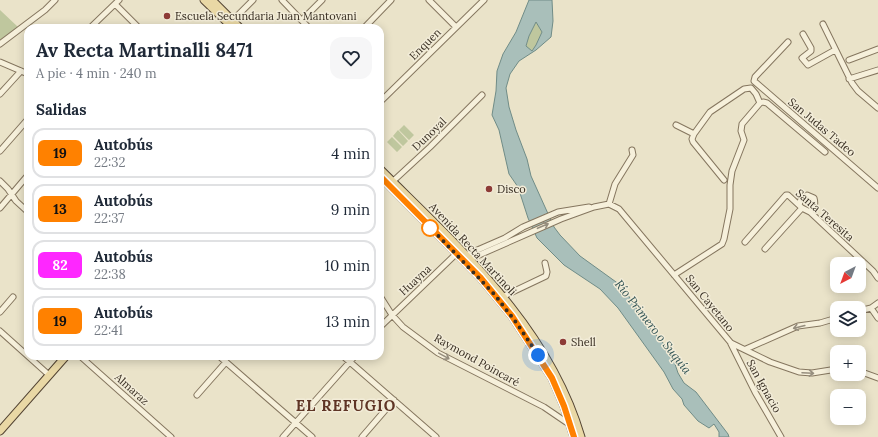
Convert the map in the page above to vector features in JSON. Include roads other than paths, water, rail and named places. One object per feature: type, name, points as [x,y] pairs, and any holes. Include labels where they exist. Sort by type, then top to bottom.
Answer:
[{"type":"main road","points":[[204,0],[229,24]]},
{"type":"main road","points":[[212,0],[229,24]]},
{"type":"main road","name":"Avenida Recta Martinoli","points":[[384,174],[437,234],[504,296],[551,365],[563,389],[575,435]]},
{"type":"main road","name":"Avenida Recta Martinoli","points":[[384,179],[391,183],[464,258],[506,308],[538,355],[558,390],[573,423]]},
{"type":"main road","points":[[0,430],[62,360]]},
{"type":"street","points":[[26,24],[45,10],[55,0]]},
{"type":"street","points":[[231,24],[254,0]]},
{"type":"street","points":[[282,0],[306,24]]},
{"type":"street","points":[[302,20],[322,0]]},
{"type":"street","points":[[368,24],[391,0]]},
{"type":"street","points":[[429,0],[456,27]]},
{"type":"street","name":"Enquen","points":[[384,98],[484,0]]},
{"type":"street","points":[[94,24],[117,2],[136,24]]},
{"type":"street","points":[[823,24],[850,79],[858,91],[878,108]]},
{"type":"street","points":[[0,44],[24,26]]},
{"type":"street","points":[[803,34],[811,48],[811,51],[802,58],[808,65],[835,50]]},
{"type":"street","name":"San Judas Tadeo","points":[[788,42],[755,77],[754,82],[878,188]]},
{"type":"street","points":[[849,60],[878,50]]},
{"type":"street","points":[[0,62],[24,72]]},
{"type":"street","points":[[850,79],[878,70]]},
{"type":"street","points":[[0,94],[21,71]]},
{"type":"street","points":[[724,180],[693,142],[692,139],[694,134],[710,112],[744,89],[749,88],[753,90],[760,103]]},
{"type":"street","name":"Dunoyal","points":[[391,183],[482,96]]},
{"type":"street","points":[[674,275],[722,244],[730,209],[732,171],[744,140],[741,127],[760,103],[767,103],[825,152]]},
{"type":"street","points":[[0,151],[24,124]]},
{"type":"street","points":[[676,125],[694,134]]},
{"type":"street","points":[[464,258],[505,238],[523,227],[558,212],[569,212],[609,204],[615,184],[633,155],[632,150]]},
{"type":"street","points":[[0,208],[24,179]]},
{"type":"street","points":[[0,181],[24,208]]},
{"type":"street","name":"Santa Teresita","points":[[745,242],[786,195],[810,212],[873,271],[878,278]]},
{"type":"street","points":[[765,249],[800,206],[801,199],[807,195],[814,198],[816,203],[810,212]]},
{"type":"street","name":"San Cayetano","points":[[609,204],[618,209],[731,343],[789,370],[812,373],[830,370]]},
{"type":"street","points":[[464,258],[561,219],[569,212]]},
{"type":"street","name":"Huayna","points":[[384,323],[392,314],[464,258]]},
{"type":"street","points":[[504,296],[546,276],[547,272],[544,263]]},
{"type":"street","points":[[0,312],[13,297]]},
{"type":"street","points":[[866,310],[877,303],[878,298]]},
{"type":"street","name":"Raymond Poincaré","points":[[384,302],[392,314],[407,330],[438,353],[573,423]]},
{"type":"street","points":[[871,308],[878,318]]},
{"type":"street","points":[[746,349],[798,326],[830,320]]},
{"type":"street","points":[[0,331],[24,353]]},
{"type":"street","name":"San Ignacio","points":[[731,343],[755,392],[781,437]]},
{"type":"street","points":[[32,360],[49,375]]},
{"type":"street","name":"Almaraz","points":[[84,360],[171,437]]},
{"type":"street","points":[[224,360],[312,437]]},
{"type":"street","points":[[197,395],[226,362]]},
{"type":"street","points":[[283,437],[350,362],[436,437]]},
{"type":"street","points":[[866,374],[878,378]]},
{"type":"street","points":[[362,437],[394,400]]},
{"type":"water","points":[[529,0],[552,0],[553,21],[551,37],[536,50],[519,61],[510,74],[506,88],[509,107],[527,159],[531,176],[554,227],[580,256],[623,287],[645,322],[664,344],[667,351],[673,358],[678,373],[684,383],[696,392],[729,437],[719,437],[719,432],[714,424],[709,428],[698,421],[684,405],[682,399],[673,389],[664,372],[618,308],[600,289],[564,265],[537,238],[528,218],[518,187],[509,174],[499,130],[492,115],[496,91],[497,71],[503,54],[516,32]],"holes":[[[536,22],[542,32],[536,45],[532,51],[526,46]]]},
{"type":"place","name":"Escuela Secundaria Juan Mantovani","points":[[167,16]]},
{"type":"place","name":"Disco","points":[[489,189]]},
{"type":"place","name":"Shell","points":[[563,342]]},
{"type":"district","name":"EL REFUGIO","points":[[346,406]]},
{"type":"water label","name":"Río Primero o Suquía","points":[[653,327]]}]
